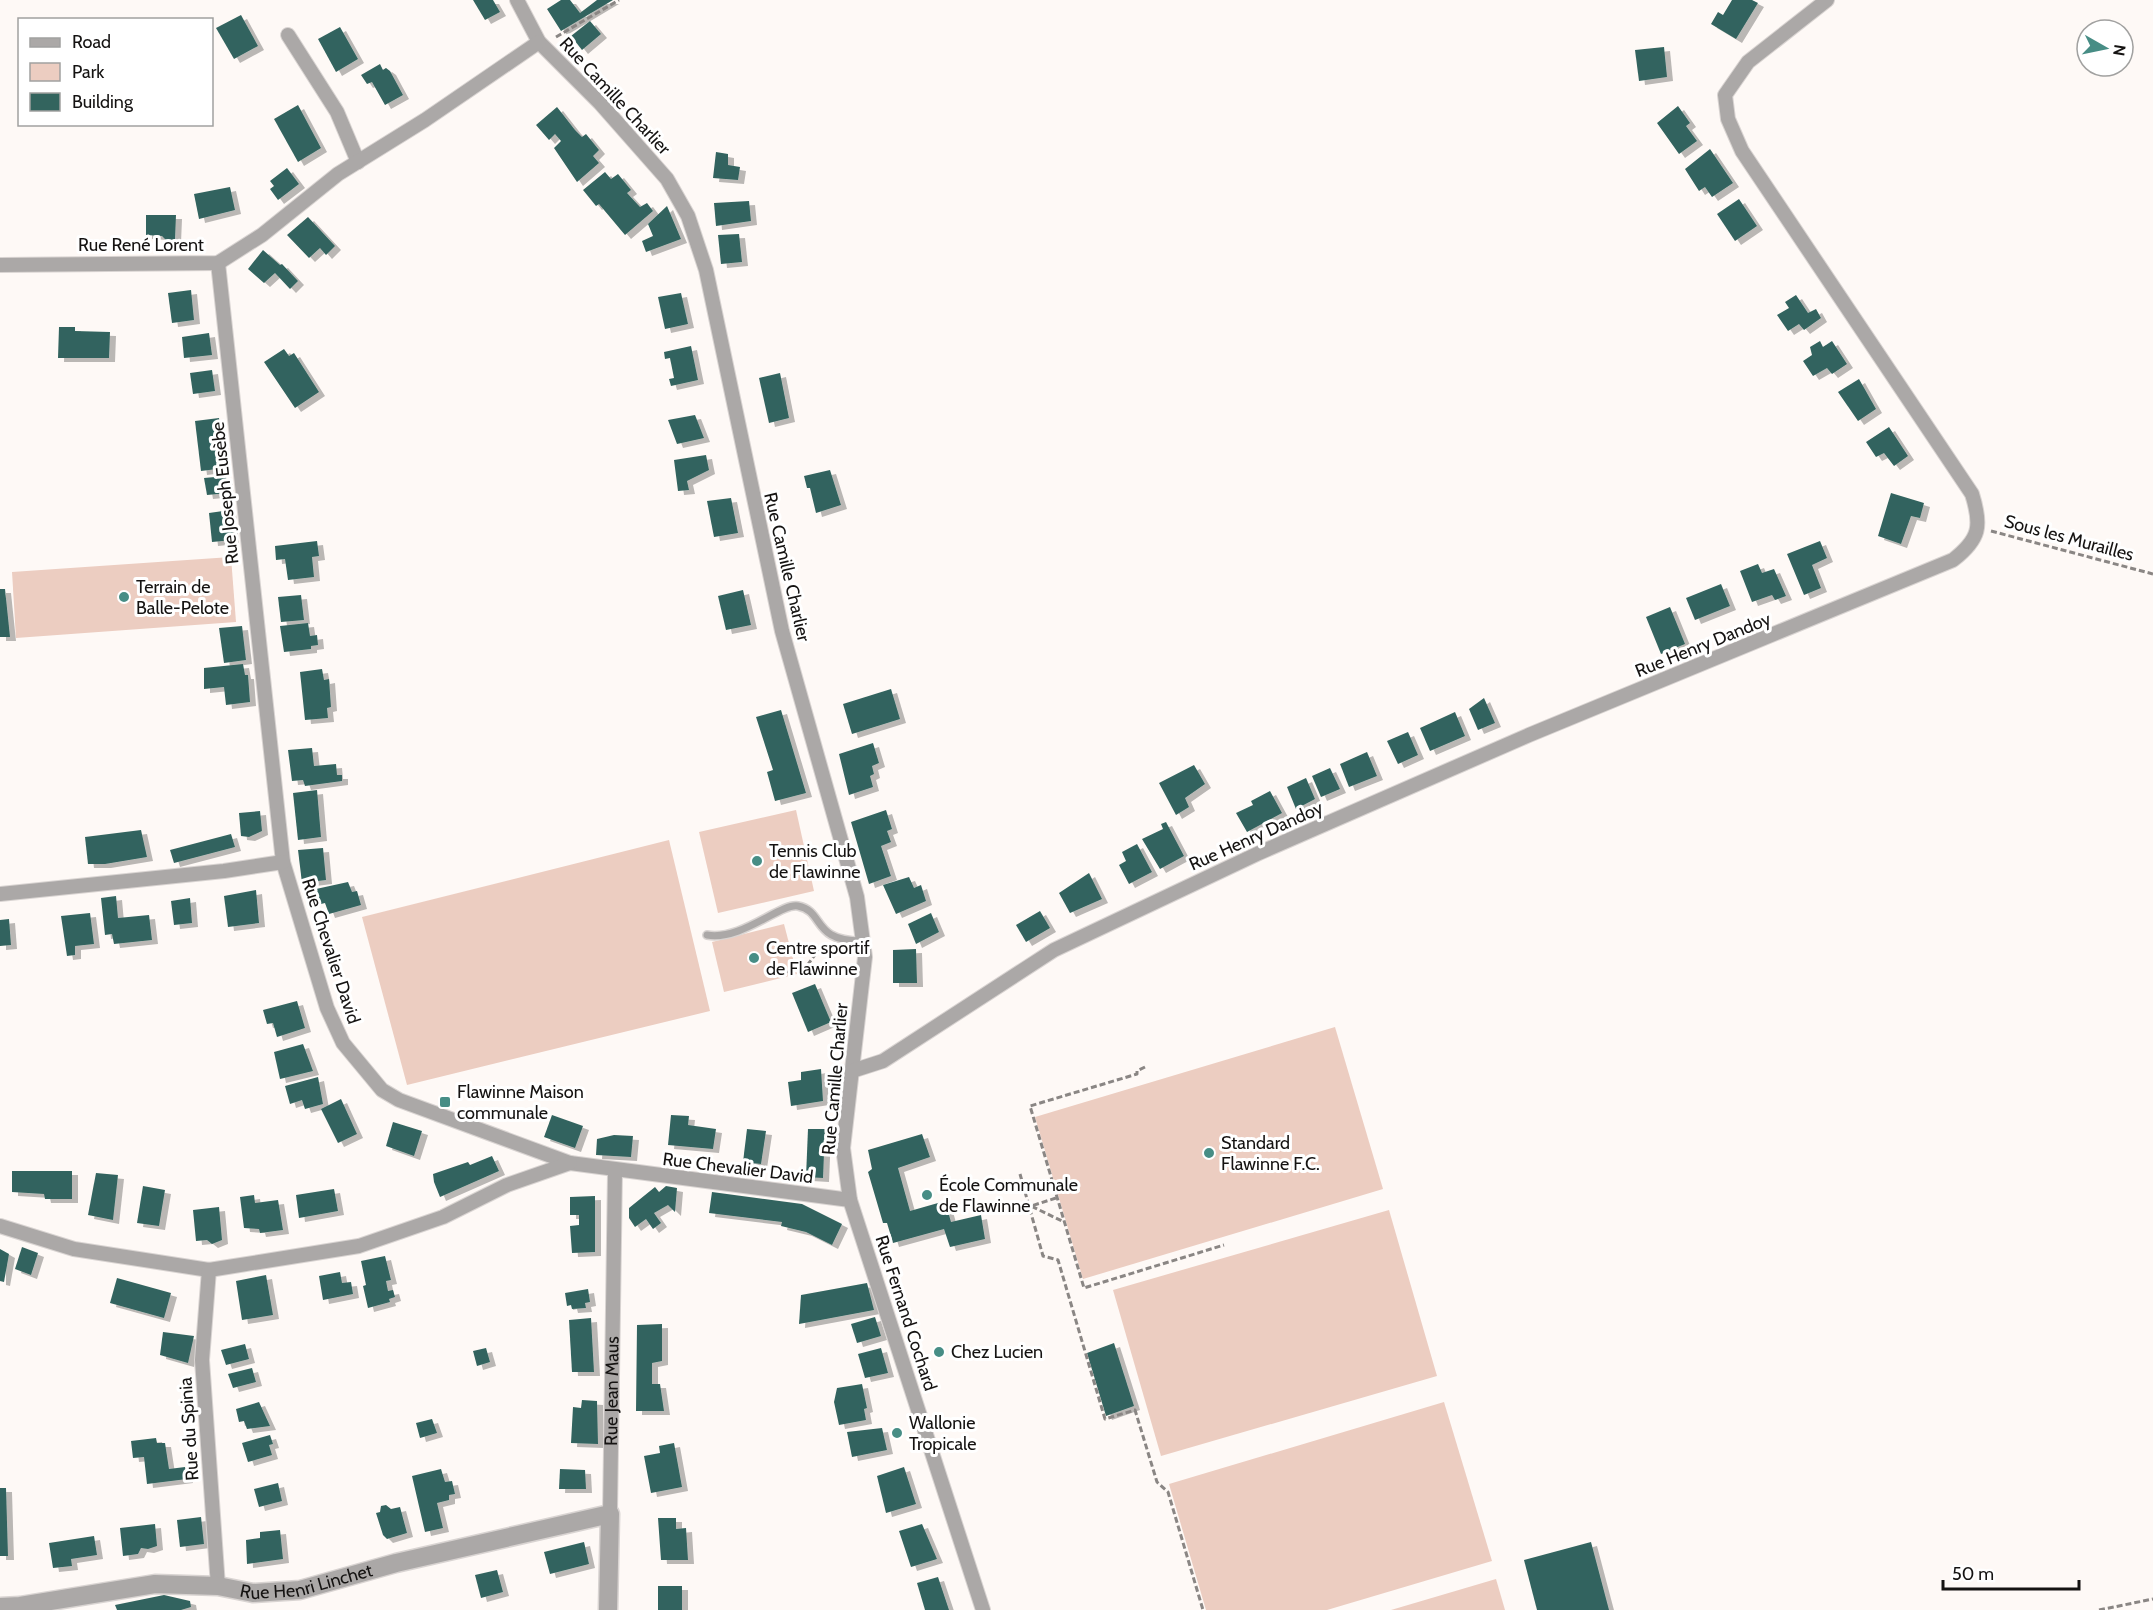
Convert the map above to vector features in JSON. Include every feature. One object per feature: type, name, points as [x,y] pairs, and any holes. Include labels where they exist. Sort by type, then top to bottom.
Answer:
[{"type":"street","name":"Rue Camille Charlier","points":[[517,0],[541,43],[600,103],[667,178],[688,216],[706,270],[782,631],[857,897],[863,941],[860,1010],[843,1148],[850,1200]]},
{"type":"street","points":[[1827,0],[1748,62],[1725,95],[1728,119],[1742,151],[1972,494],[1978,527]]},
{"type":"street","points":[[288,35],[337,112],[358,162]]},
{"type":"street","name":"Rue René Lorent","points":[[0,265],[218,263],[262,235],[338,174],[425,120],[541,43]]},
{"type":"street","name":"Rue Joseph Eusèbe","points":[[218,263],[283,862]]},
{"type":"street","name":"Rue Henry Dandoy","points":[[852,1071],[883,1061],[1054,950],[1259,853],[1529,735],[1953,560],[1970,546],[1978,527]]},
{"type":"street","name":"Rue Chevalier David","points":[[0,894],[224,871],[283,862],[327,1008],[343,1043],[382,1090],[399,1100],[570,1163],[615,1171],[850,1200]]},
{"type":"street","points":[[0,1226],[74,1249],[209,1270],[359,1246],[443,1218],[507,1185],[570,1163]]},
{"type":"street","name":"Rue Jean Maus","points":[[608,1610],[615,1171]]},
{"type":"street","name":"Rue Fernand Cochard","points":[[850,1200],[983,1610]]},
{"type":"street","name":"Rue du Spinia","points":[[209,1270],[202,1360],[218,1586]]},
{"type":"street","name":"Rue Henri Linchet","points":[[0,1607],[20,1606],[155,1584],[218,1586],[253,1593],[300,1590],[396,1563],[610,1514]]},
{"type":"lane","points":[[707,935],[718,937],[754,927],[789,907],[799,906],[811,912],[828,935],[846,942],[863,941]]},
{"type":"path","points":[[541,43],[619,0]]},
{"type":"path","name":"Sous les Murailles","points":[[1978,527],[2153,574]]},
{"type":"path","points":[[782,973],[806,967],[813,961],[828,935]]},
{"type":"path","points":[[1145,1067],[1137,1071],[1137,1074],[1030,1107],[1062,1221],[1084,1288],[1224,1245]]},
{"type":"path","points":[[1020,1174],[1031,1206],[1043,1256],[1058,1260],[1106,1419],[1135,1410],[1157,1482],[1168,1492],[1203,1610]]},
{"type":"path","points":[[1031,1206],[1056,1198]]},
{"type":"path","points":[[1031,1206],[1062,1221]]},
{"type":"path","points":[[2099,1610],[2153,1599]]},
{"type":"green space","name":"Terrain de Balle-Pelote","points":[[231,557],[236,622],[16,638],[12,572]]},
{"type":"green space","name":"Tennis Club de Flawinne","points":[[796,810],[814,891],[718,913],[699,832]]},
{"type":"green space","points":[[669,840],[710,1011],[407,1085],[362,917]]},
{"type":"green space","name":"Centre sportif de Flawinne","points":[[784,924],[797,974],[724,992],[712,942]]},
{"type":"green space","name":"Standard Flawinne F.C.","points":[[1335,1027],[1383,1189],[1083,1279],[1035,1117]]},
{"type":"green space","points":[[1389,1210],[1437,1376],[1161,1456],[1113,1290]]},
{"type":"green space","points":[[1444,1402],[1492,1561],[1327,1610],[1206,1610],[1169,1484]]},
{"type":"green space","points":[[1496,1579],[1505,1610],[1391,1610]]},
{"type":"building","points":[[473,0],[493,0],[500,12],[485,20]]},
{"type":"building","points":[[561,0],[570,0],[580,13],[597,0],[613,0],[561,31],[547,9]]},
{"type":"building","points":[[1732,0],[1752,0],[1758,3],[1736,39],[1711,24],[1718,12],[1723,15]]},
{"type":"building","points":[[241,15],[258,46],[234,59],[216,28]]},
{"type":"building","points":[[590,21],[601,34],[582,50],[571,36]]},
{"type":"building","points":[[340,27],[358,59],[336,72],[318,39]]},
{"type":"building","points":[[1664,47],[1667,77],[1639,81],[1635,50]]},
{"type":"building","points":[[380,64],[383,70],[386,68],[390,71],[403,95],[385,105],[372,82],[367,84],[361,75]]},
{"type":"building","points":[[298,105],[321,148],[298,162],[274,119]]},
{"type":"building","points":[[1678,106],[1690,123],[1686,126],[1697,141],[1679,154],[1657,123]]},
{"type":"building","points":[[557,107],[575,130],[582,137],[586,134],[599,150],[593,156],[599,163],[577,182],[554,148],[561,141],[555,134],[549,140],[536,125]]},
{"type":"building","points":[[1710,149],[1733,183],[1712,197],[1705,187],[1699,191],[1685,169]]},
{"type":"building","points":[[716,152],[728,154],[728,165],[740,167],[738,180],[713,178]]},
{"type":"building","points":[[287,168],[299,184],[278,200],[270,189],[274,186],[270,181]]},
{"type":"building","points":[[605,172],[611,179],[618,174],[631,190],[627,193],[640,207],[647,203],[653,211],[625,235],[599,204],[596,206],[583,190]]},
{"type":"building","points":[[230,187],[235,210],[199,219],[194,194]]},
{"type":"building","points":[[1739,199],[1757,226],[1735,241],[1717,214]]},
{"type":"building","points":[[749,201],[751,221],[716,226],[714,203]]},
{"type":"building","points":[[667,206],[681,239],[646,252],[642,241],[653,236],[648,224]]},
{"type":"building","points":[[146,215],[176,215],[175,239],[168,242],[162,236],[146,235]]},
{"type":"building","points":[[308,217],[335,246],[326,255],[320,248],[309,258],[287,235]]},
{"type":"building","points":[[739,234],[742,262],[721,264],[718,235]]},
{"type":"building","points":[[263,250],[280,265],[282,264],[298,281],[290,289],[275,273],[264,283],[248,269]]},
{"type":"building","points":[[191,290],[194,320],[172,323],[168,293]]},
{"type":"building","points":[[681,293],[688,324],[665,329],[658,297]]},
{"type":"building","points":[[1796,295],[1808,313],[1816,309],[1821,318],[1804,330],[1799,324],[1788,331],[1777,315],[1789,308],[1785,302]]},
{"type":"building","points":[[59,327],[75,327],[75,331],[110,332],[109,358],[58,358]]},
{"type":"building","points":[[209,333],[212,355],[184,358],[182,337]]},
{"type":"building","points":[[1820,341],[1823,347],[1832,341],[1847,364],[1832,374],[1827,368],[1813,376],[1803,361],[1812,355],[1810,347]]},
{"type":"building","points":[[691,346],[698,380],[671,386],[669,379],[674,378],[670,358],[665,359],[664,352]]},
{"type":"building","points":[[284,349],[289,356],[294,353],[319,392],[295,408],[264,362]]},
{"type":"building","points":[[212,370],[215,391],[193,394],[190,373]]},
{"type":"building","points":[[780,373],[789,418],[769,423],[759,378]]},
{"type":"building","points":[[1859,379],[1876,409],[1858,421],[1838,392]]},
{"type":"building","points":[[695,415],[704,438],[677,444],[668,420]]},
{"type":"building","points":[[219,418],[225,468],[201,471],[195,421]]},
{"type":"building","points":[[1889,427],[1908,456],[1894,466],[1884,453],[1876,457],[1866,442]]},
{"type":"building","points":[[706,455],[709,470],[687,481],[689,490],[678,491],[674,460]]},
{"type":"building","points":[[830,470],[841,505],[816,513],[810,488],[807,488],[804,476]]},
{"type":"building","points":[[226,476],[228,493],[207,495],[204,478]]},
{"type":"building","points":[[1891,493],[1924,503],[1920,518],[1911,516],[1901,544],[1878,536]]},
{"type":"building","points":[[731,498],[738,533],[714,537],[707,501]]},
{"type":"building","points":[[230,510],[233,540],[212,542],[209,513]]},
{"type":"building","points":[[317,541],[319,556],[312,557],[314,577],[288,580],[285,559],[276,560],[275,546]]},
{"type":"building","points":[[1820,541],[1827,558],[1812,565],[1821,588],[1804,595],[1787,554]]},
{"type":"building","points":[[1758,564],[1762,573],[1774,569],[1786,596],[1775,600],[1772,595],[1752,602],[1740,571]]},
{"type":"building","points":[[1721,584],[1730,606],[1695,620],[1686,598]]},
{"type":"building","points":[[0,589],[5,589],[10,637],[0,637]]},
{"type":"building","points":[[743,590],[751,625],[726,630],[718,596]]},
{"type":"building","points":[[301,595],[304,620],[281,622],[278,597]]},
{"type":"building","points":[[1670,607],[1685,644],[1661,654],[1646,617]]},
{"type":"building","points":[[308,623],[310,636],[317,635],[318,645],[311,646],[311,649],[284,652],[280,626]]},
{"type":"building","points":[[242,626],[246,660],[224,663],[219,628]]},
{"type":"building","points":[[243,664],[245,675],[248,675],[250,702],[226,705],[224,687],[204,689],[204,668]]},
{"type":"building","points":[[322,669],[324,680],[329,679],[331,707],[327,708],[328,718],[305,720],[300,672]]},
{"type":"building","points":[[891,689],[900,719],[852,734],[843,704]]},
{"type":"building","points":[[1484,698],[1495,723],[1478,730],[1469,709]]},
{"type":"building","points":[[781,710],[806,793],[775,801],[767,772],[773,770],[756,717]]},
{"type":"building","points":[[1455,712],[1465,736],[1430,751],[1420,728]]},
{"type":"building","points":[[1408,732],[1418,755],[1398,764],[1387,741]]},
{"type":"building","points":[[873,743],[879,763],[872,766],[874,774],[870,776],[873,787],[849,795],[839,754]]},
{"type":"building","points":[[312,748],[314,766],[336,764],[337,775],[342,775],[342,781],[305,786],[303,780],[292,781],[288,750]]},
{"type":"building","points":[[1367,752],[1377,776],[1349,787],[1340,764]]},
{"type":"building","points":[[1194,765],[1205,784],[1185,798],[1189,807],[1176,815],[1159,783]]},
{"type":"building","points":[[1330,768],[1340,789],[1321,797],[1312,776]]},
{"type":"building","points":[[1306,778],[1315,799],[1296,809],[1287,787]]},
{"type":"building","points":[[317,790],[321,837],[298,840],[293,793]]},
{"type":"building","points":[[1270,791],[1282,813],[1247,832],[1236,813],[1253,805],[1251,801]]},
{"type":"building","points":[[886,810],[892,829],[887,831],[891,842],[881,846],[891,876],[869,884],[851,822]]},
{"type":"building","points":[[260,811],[262,831],[249,837],[241,836],[239,813]]},
{"type":"building","points":[[1166,822],[1184,856],[1160,869],[1142,839],[1163,829],[1161,824]]},
{"type":"building","points":[[141,830],[147,857],[105,864],[88,864],[85,837]]},
{"type":"building","points":[[231,834],[235,847],[174,863],[170,850]]},
{"type":"building","points":[[1137,844],[1152,872],[1129,884],[1119,865],[1126,861],[1122,852]]},
{"type":"building","points":[[323,848],[326,880],[302,883],[298,850]]},
{"type":"building","points":[[1089,873],[1102,899],[1070,913],[1059,893]]},
{"type":"building","points":[[909,877],[914,888],[921,885],[926,901],[896,914],[883,885]]},
{"type":"building","points":[[348,882],[352,892],[357,891],[361,905],[329,914],[325,903],[321,904],[316,889]]},
{"type":"building","points":[[256,890],[259,923],[228,927],[224,896]]},
{"type":"building","points":[[116,896],[118,918],[149,915],[152,940],[114,944],[112,934],[105,935],[101,898]]},
{"type":"building","points":[[190,898],[192,923],[174,925],[171,901]]},
{"type":"building","points":[[1040,911],[1050,928],[1026,942],[1016,925]]},
{"type":"building","points":[[90,913],[94,944],[75,946],[75,955],[67,956],[61,916]]},
{"type":"building","points":[[931,913],[939,932],[916,944],[908,924]]},
{"type":"building","points":[[9,919],[11,945],[0,946],[0,920]]},
{"type":"building","points":[[916,949],[917,983],[893,983],[893,950]]},
{"type":"building","points":[[815,984],[831,1022],[808,1032],[792,993]]},
{"type":"building","points":[[297,1001],[305,1028],[277,1037],[273,1023],[267,1024],[263,1010]]},
{"type":"building","points":[[303,1044],[313,1071],[280,1079],[274,1052]]},
{"type":"building","points":[[821,1069],[823,1101],[791,1106],[788,1082],[801,1080],[801,1072]]},
{"type":"building","points":[[318,1077],[323,1104],[305,1109],[302,1100],[290,1104],[285,1086]]},
{"type":"building","points":[[341,1099],[357,1134],[338,1143],[321,1109]]},
{"type":"building","points":[[552,1115],[583,1126],[575,1148],[544,1137]]},
{"type":"building","points":[[671,1115],[689,1116],[688,1125],[716,1129],[713,1149],[668,1145]]},
{"type":"building","points":[[393,1122],[422,1131],[414,1156],[386,1146]]},
{"type":"building","points":[[747,1129],[766,1131],[761,1164],[743,1162]]},
{"type":"building","points":[[808,1129],[825,1129],[823,1178],[806,1177]]},
{"type":"building","points":[[922,1134],[930,1157],[898,1168],[910,1211],[945,1201],[951,1222],[981,1215],[985,1239],[950,1247],[944,1229],[893,1243],[887,1223],[883,1223],[868,1172],[872,1169],[868,1150]]},
{"type":"building","points":[[614,1135],[633,1136],[631,1157],[596,1155],[597,1139]]},
{"type":"building","points":[[492,1156],[499,1171],[440,1197],[433,1174],[468,1162],[470,1165]]},
{"type":"building","points":[[12,1171],[72,1171],[72,1199],[45,1199],[44,1194],[12,1192]]},
{"type":"building","points":[[96,1173],[118,1175],[113,1220],[88,1215]]},
{"type":"building","points":[[143,1186],[165,1190],[159,1226],[137,1223]]},
{"type":"building","points":[[666,1186],[677,1188],[675,1212],[668,1205],[654,1213],[661,1223],[653,1229],[646,1219],[635,1227],[629,1218],[629,1208],[655,1187],[659,1192]]},
{"type":"building","points":[[334,1189],[338,1211],[299,1218],[296,1195]]},
{"type":"building","points":[[712,1192],[802,1204],[842,1224],[832,1245],[806,1232],[781,1226],[782,1222],[709,1213]]},
{"type":"building","points":[[254,1195],[255,1203],[278,1200],[283,1230],[260,1233],[259,1229],[244,1228],[240,1197]]},
{"type":"building","points":[[595,1196],[595,1252],[572,1253],[570,1226],[579,1225],[579,1215],[570,1215],[570,1197]]},
{"type":"building","points":[[219,1207],[222,1240],[212,1244],[207,1240],[196,1241],[193,1210]]},
{"type":"building","points":[[22,1247],[38,1253],[31,1275],[15,1269]]},
{"type":"building","points":[[0,1249],[9,1254],[4,1282],[0,1281]]},
{"type":"building","points":[[385,1256],[391,1280],[386,1281],[388,1291],[393,1290],[395,1297],[389,1299],[390,1302],[368,1308],[361,1261]]},
{"type":"building","points":[[340,1272],[342,1283],[351,1282],[353,1294],[323,1300],[319,1276]]},
{"type":"building","points":[[266,1275],[273,1315],[242,1320],[236,1281]]},
{"type":"building","points":[[117,1278],[171,1293],[164,1318],[110,1303]]},
{"type":"building","points":[[867,1283],[874,1310],[799,1324],[801,1295]]},
{"type":"building","points":[[588,1289],[590,1302],[585,1303],[586,1308],[572,1309],[571,1305],[567,1306],[565,1293]]},
{"type":"building","points":[[875,1317],[881,1336],[857,1343],[851,1324]]},
{"type":"building","points":[[591,1318],[594,1372],[572,1372],[569,1320]]},
{"type":"building","points":[[662,1324],[662,1361],[652,1363],[652,1384],[660,1384],[664,1411],[636,1411],[637,1325]]},
{"type":"building","points":[[163,1332],[194,1336],[188,1363],[160,1355]]},
{"type":"building","points":[[1114,1343],[1134,1406],[1106,1416],[1087,1353]]},
{"type":"building","points":[[245,1344],[249,1359],[226,1365],[221,1350]]},
{"type":"building","points":[[486,1348],[490,1362],[477,1366],[473,1351]]},
{"type":"building","points":[[881,1348],[888,1373],[865,1378],[858,1354]]},
{"type":"building","points":[[252,1368],[256,1382],[233,1388],[228,1374]]},
{"type":"building","points":[[862,1384],[867,1408],[864,1409],[866,1420],[839,1425],[834,1402],[837,1388]]},
{"type":"building","points":[[582,1400],[597,1401],[598,1444],[571,1443],[573,1407],[581,1408]]},
{"type":"building","points":[[259,1402],[270,1426],[247,1429],[244,1421],[239,1422],[236,1409]]},
{"type":"building","points":[[432,1419],[437,1433],[420,1438],[416,1423]]},
{"type":"building","points":[[882,1428],[887,1450],[852,1457],[847,1432]]},
{"type":"building","points":[[270,1435],[273,1444],[269,1445],[272,1455],[248,1462],[242,1443]]},
{"type":"building","points":[[156,1438],[157,1443],[165,1443],[169,1469],[185,1467],[187,1479],[147,1484],[144,1457],[133,1458],[131,1441]]},
{"type":"building","points":[[674,1443],[682,1487],[651,1493],[644,1456],[660,1453],[659,1446]]},
{"type":"building","points":[[904,1467],[916,1504],[886,1513],[877,1476]]},
{"type":"building","points":[[441,1469],[445,1482],[452,1481],[455,1494],[449,1495],[449,1500],[437,1503],[443,1528],[425,1532],[412,1476]]},
{"type":"building","points":[[560,1469],[585,1470],[586,1489],[559,1489]]},
{"type":"building","points":[[278,1483],[282,1501],[259,1507],[254,1489]]},
{"type":"building","points":[[0,1488],[6,1488],[8,1556],[0,1556]]},
{"type":"building","points":[[386,1505],[391,1509],[400,1507],[407,1533],[387,1539],[383,1535],[376,1513],[380,1512],[381,1506]]},
{"type":"building","points":[[201,1517],[204,1544],[180,1547],[177,1520]]},
{"type":"building","points":[[658,1518],[676,1518],[676,1529],[686,1528],[688,1560],[661,1560]]},
{"type":"building","points":[[155,1524],[157,1546],[148,1549],[141,1548],[138,1554],[123,1556],[120,1528]]},
{"type":"building","points":[[922,1524],[937,1559],[911,1567],[899,1531]]},
{"type":"building","points":[[280,1530],[283,1559],[247,1564],[246,1540],[260,1538],[260,1532]]},
{"type":"building","points":[[94,1536],[97,1555],[71,1559],[72,1566],[53,1568],[49,1543]]},
{"type":"building","points":[[584,1542],[589,1564],[550,1574],[544,1552]]},
{"type":"building","points":[[1591,1542],[1609,1610],[1537,1610],[1524,1560]]},
{"type":"building","points":[[497,1570],[503,1592],[481,1598],[475,1575]]},
{"type":"building","points":[[938,1577],[949,1610],[925,1610],[917,1583]]},
{"type":"building","points":[[658,1586],[682,1586],[682,1610],[658,1610]]},
{"type":"building","points":[[164,1595],[190,1601],[191,1607],[181,1610],[117,1610],[115,1605]]},
{"type":"place","name":"Terrain de Balle-Pelote","points":[[124,597]]},
{"type":"place","name":"Tennis Club de Flawinne","points":[[757,861]]},
{"type":"place","name":"Centre sportif de Flawinne","points":[[754,958]]},
{"type":"place","name":"Flawinne Maison communale","points":[[445,1102]]},
{"type":"place","name":"Standard Flawinne F.C.","points":[[1209,1153]]},
{"type":"place","name":"École Communale de Flawinne","points":[[927,1195]]},
{"type":"place","name":"Chez Lucien","points":[[939,1352]]},
{"type":"place","name":"Wallonie Tropicale","points":[[897,1433]]}]
